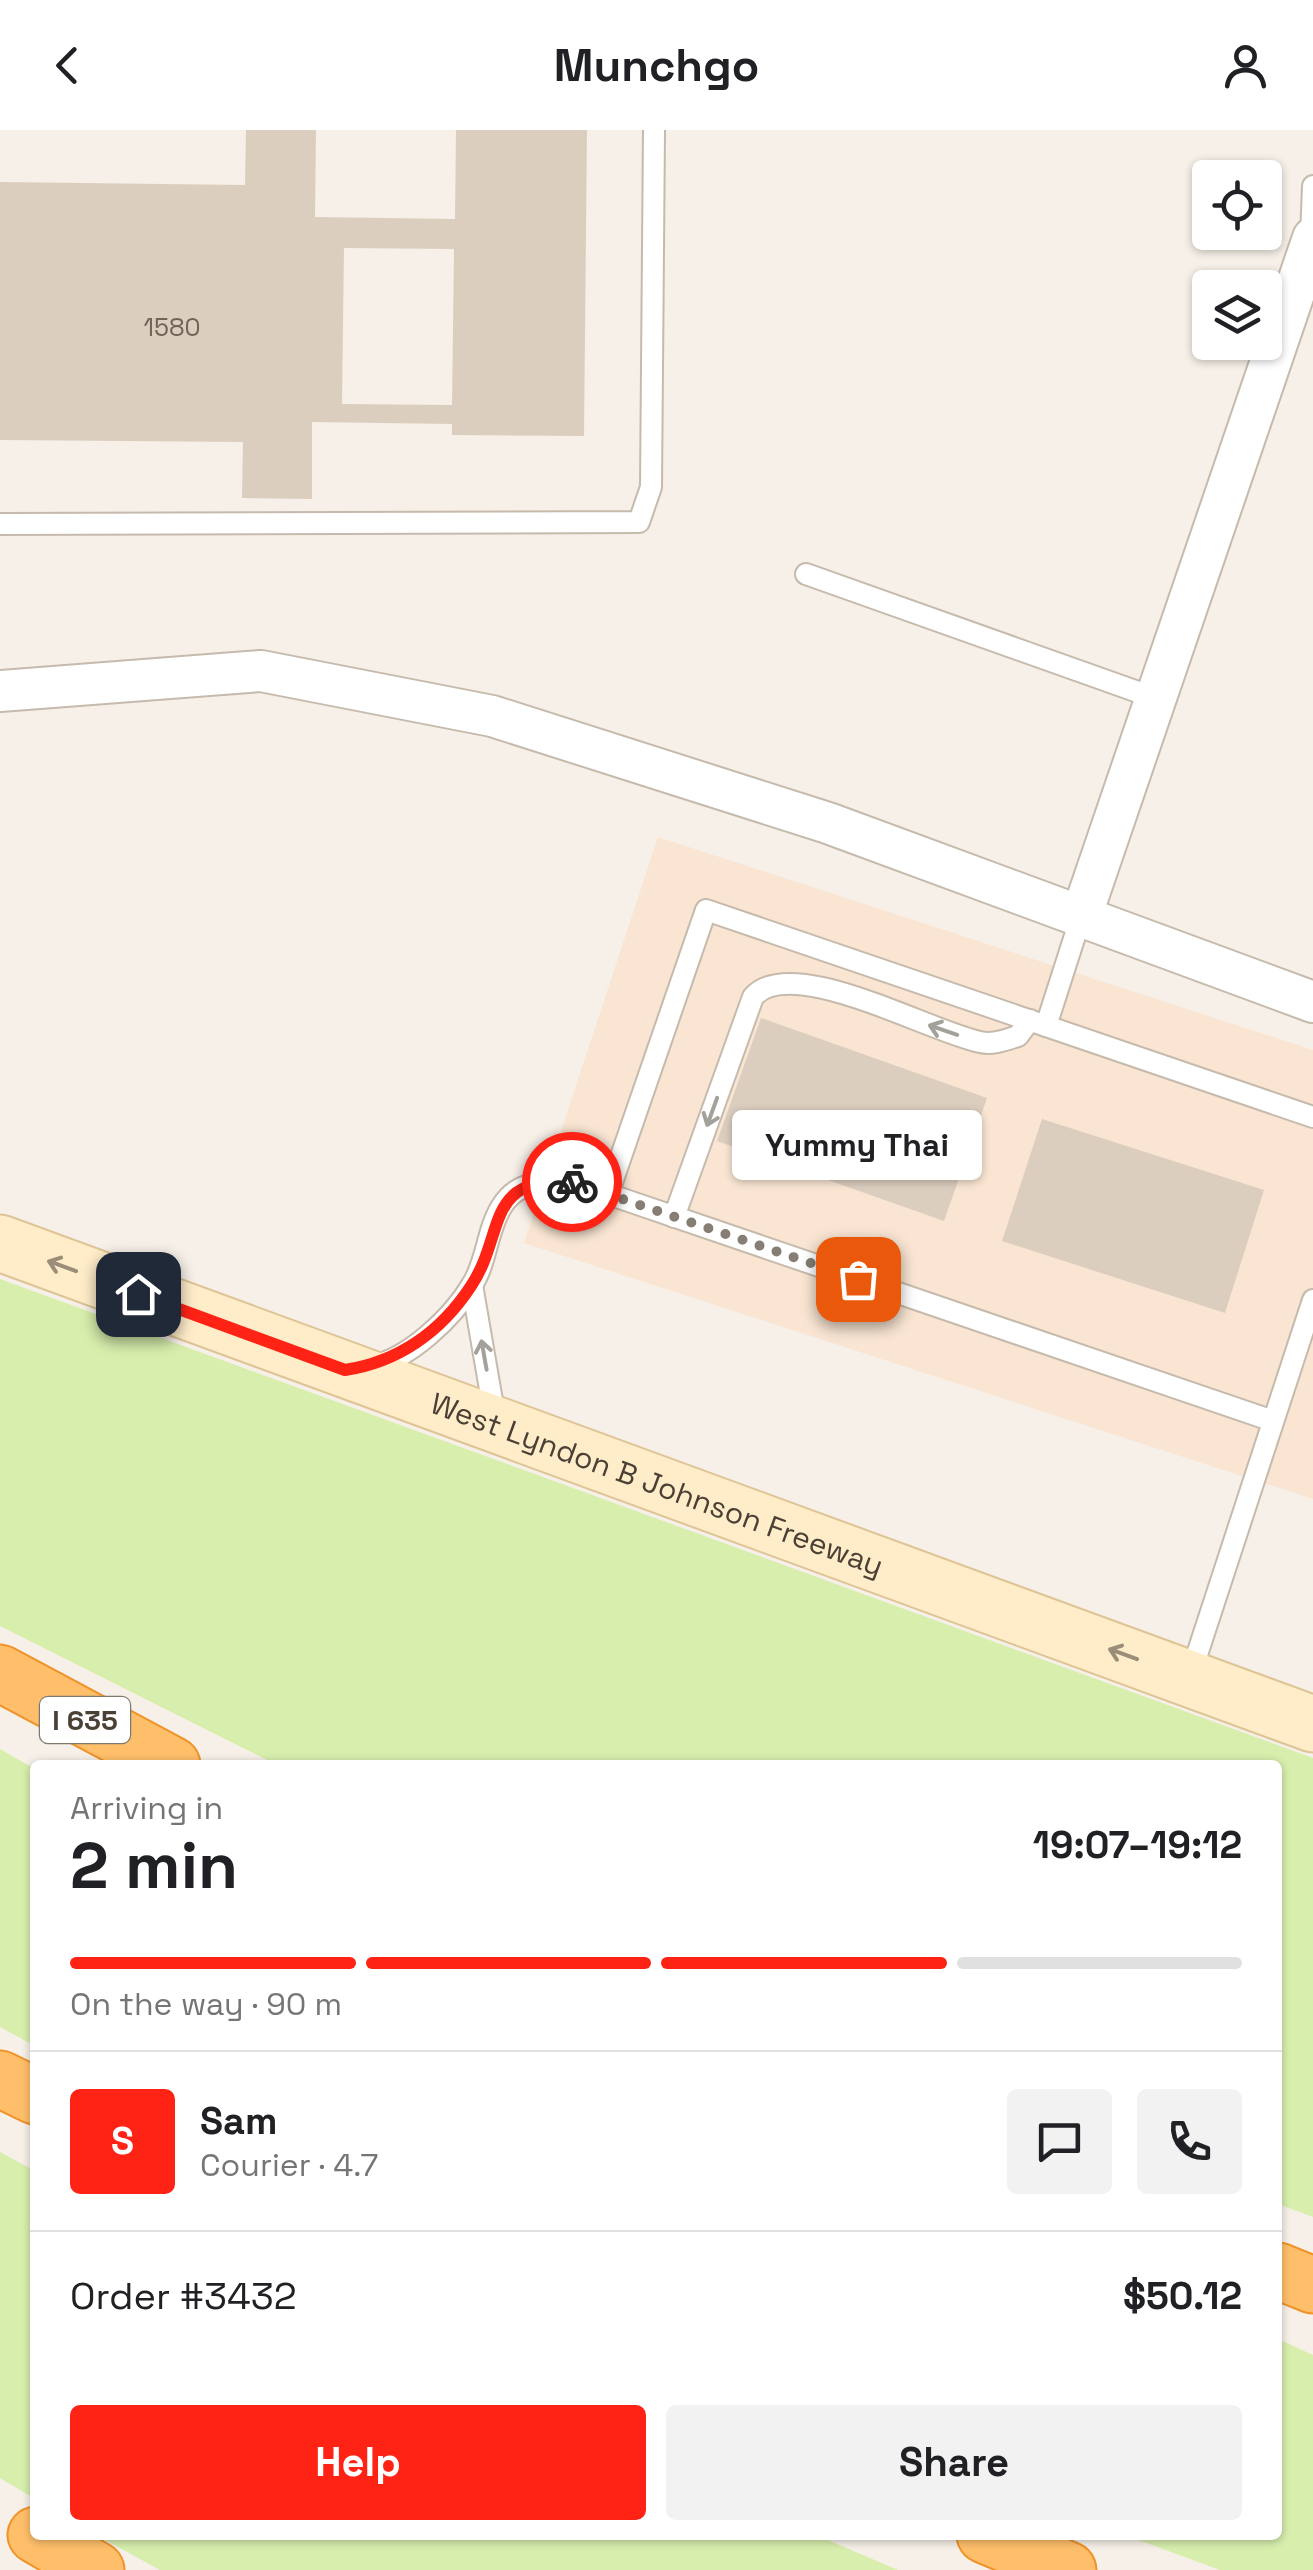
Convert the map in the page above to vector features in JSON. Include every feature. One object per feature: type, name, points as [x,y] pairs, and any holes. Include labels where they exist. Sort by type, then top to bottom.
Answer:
[{"type":"highway","name":"I 635","points":[[0,1673],[163,1760]]},
{"type":"highway","points":[[0,2079],[30,2094]]},
{"type":"highway","points":[[1282,2272],[1313,2284]]},
{"type":"highway","points":[[0,2514],[30,2532]]},
{"type":"highway","points":[[45,2540],[96,2570]]},
{"type":"highway","points":[[997,2540],[1068,2570]]},
{"type":"main road","name":"West Lyndon B Johnson Freeway","points":[[0,1243],[1313,1724]]},
{"type":"street","points":[[1081,917],[1312,238]]},
{"type":"street","points":[[0,690],[261,671],[492,716],[828,823],[1313,1002]]},
{"type":"lane","points":[[0,524],[640,522],[651,487],[654,130]]},
{"type":"lane","points":[[1312,238],[1313,186]]},
{"type":"lane","points":[[806,574],[1155,698]]},
{"type":"lane","points":[[608,1194],[706,910],[1313,1117]]},
{"type":"lane","points":[[674,1217],[752,997],[760,989],[791,981],[982,1043],[1018,1036],[1038,1023],[1081,917]]},
{"type":"lane","points":[[345,1370],[378,1365],[405,1353],[472,1285],[502,1204],[521,1190],[550,1181],[579,1183],[1273,1421]]},
{"type":"lane","points":[[472,1285],[496,1425]]},
{"type":"lane","points":[[1189,1678],[1313,1300]]},
{"type":"shaded area","points":[[658,837],[1313,1050],[1313,1499],[524,1243]]},
{"type":"green space","points":[[0,1279],[1313,1758],[1313,2217],[1282,2205],[1282,1760],[267,1760],[0,1626]]},
{"type":"green space","points":[[0,1749],[30,1766],[30,2043],[0,2027]]},
{"type":"green space","points":[[0,2152],[30,2168],[30,2496],[0,2478]]},
{"type":"green space","points":[[1282,2341],[1313,2355],[1313,2570],[1220,2570],[1139,2540],[1282,2540]]},
{"type":"green space","points":[[105,2540],[828,2540],[898,2570],[160,2570]]},
{"type":"building","points":[[246,130],[316,130],[315,217],[455,219],[456,130],[587,130],[584,436],[452,435],[452,424],[312,422],[312,499],[242,498],[243,442],[0,440],[0,182],[245,185]],"holes":[[[344,248],[454,249],[452,405],[342,404]]]},
{"type":"building","points":[[761,1018],[987,1098],[944,1221],[717,1141]]},
{"type":"building","points":[[1042,1119],[1264,1190],[1225,1313],[1002,1241]]},
{"type":"way so far","points":[[572,1182],[858,1279]]},
{"type":"place","name":"Yummy Thai","points":[[858,1279]]},
{"type":"route","points":[[138,1294],[345,1370],[378,1365],[405,1353],[472,1285],[502,1204],[521,1190],[550,1181],[572,1182]]}]
